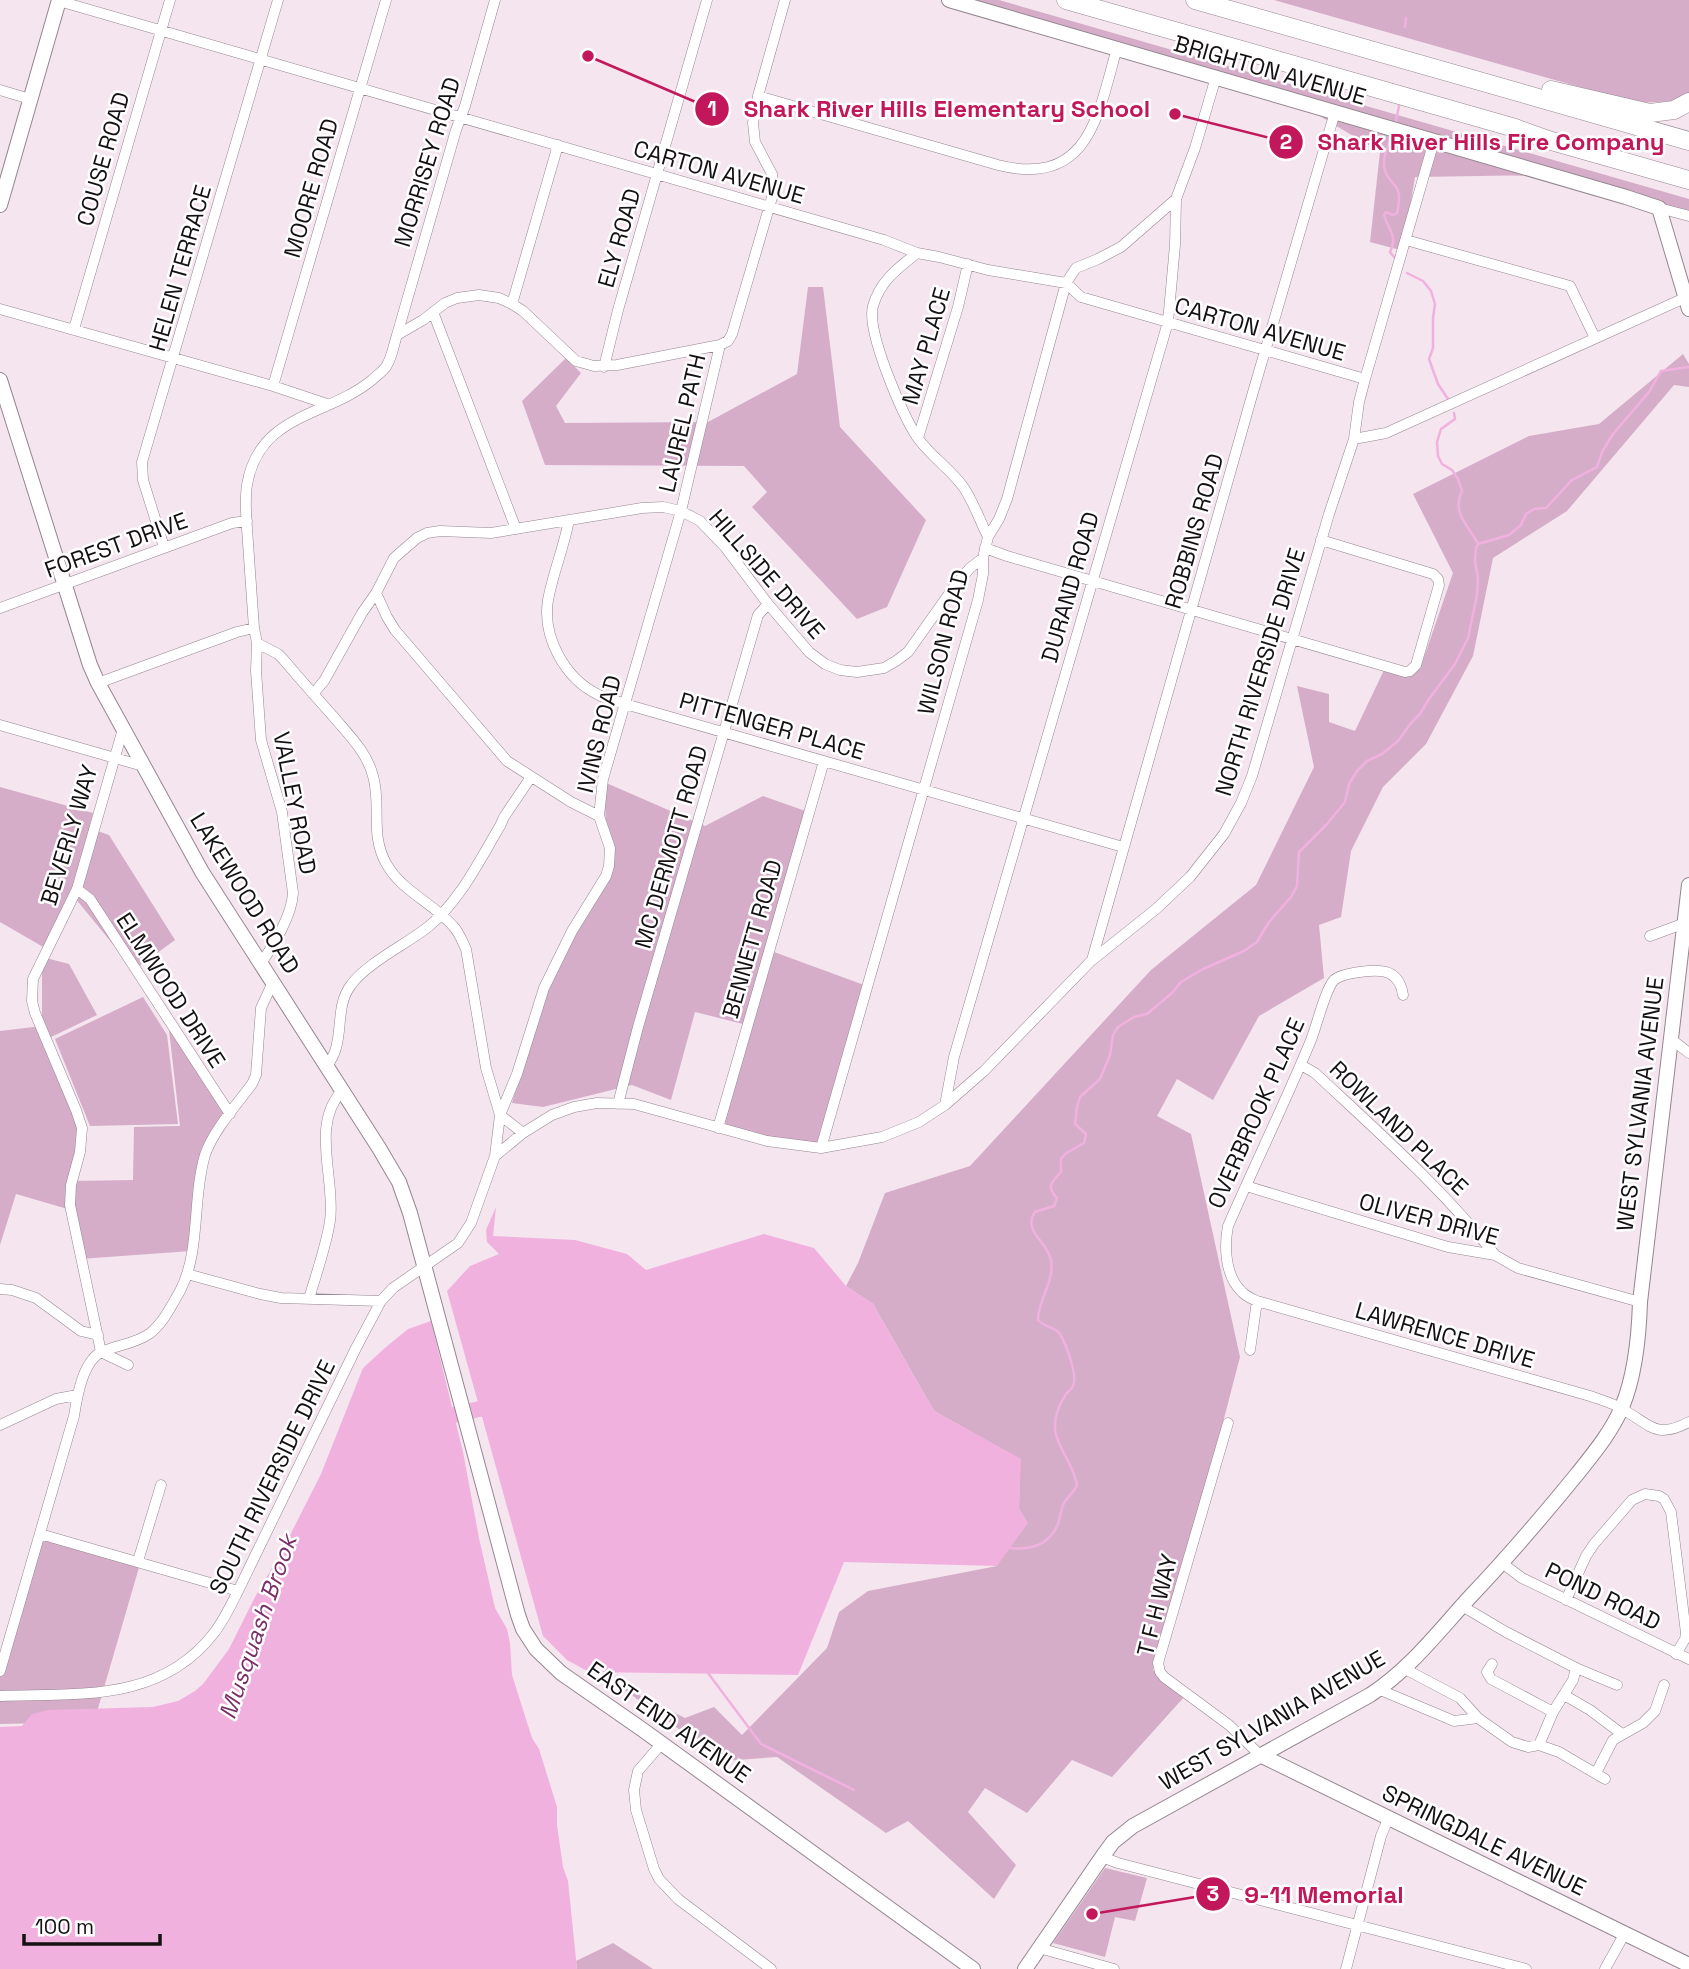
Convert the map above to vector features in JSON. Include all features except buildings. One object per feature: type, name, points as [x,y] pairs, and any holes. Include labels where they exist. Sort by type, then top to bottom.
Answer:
[{"type":"highway","points":[[1066,0],[1689,180]]},
{"type":"highway","points":[[1195,0],[1689,141]]},
{"type":"highway","points":[[1336,39],[1374,45],[1632,111],[1660,113],[1674,110],[1689,102]]},
{"type":"street","name":"COUSE ROAD","points":[[74,329],[170,0]]},
{"type":"street","name":"HELEN TERRACE","points":[[164,547],[141,472],[142,463],[278,0]]},
{"type":"street","name":"MOORE ROAD","points":[[273,386],[386,0]]},
{"type":"street","name":"MORRISEY ROAD","points":[[247,521],[247,484],[252,467],[270,439],[295,419],[346,397],[385,368],[495,0]]},
{"type":"street","name":"ELY ROAD","points":[[604,367],[707,0]]},
{"type":"street","name":"LAUREL PATH","points":[[681,511],[720,345],[728,341],[732,334],[773,190],[772,174],[757,147],[754,135],[754,110],[785,0]]},
{"type":"street","name":"BRIGHTON AVENUE","points":[[949,0],[1689,216]]},
{"type":"street","name":"CARTON AVENUE","points":[[59,1],[769,206],[884,240],[917,253],[1007,275],[1066,283],[1082,297],[1365,379]]},
{"type":"street","points":[[0,205],[59,1]]},
{"type":"street","points":[[758,96],[1012,169],[1031,170],[1067,158],[1083,144],[1098,114],[1117,48]]},
{"type":"street","name":"DURAND ROAD","points":[[945,1105],[954,1057],[1168,322],[1176,199],[1193,156],[1216,78]]},
{"type":"street","points":[[0,90],[30,99]]},
{"type":"street","name":"ROBBINS ROAD","points":[[1091,961],[1335,112]]},
{"type":"street","name":"NORTH RIVERSIDE DRIVE","points":[[495,1156],[523,1133],[552,1115],[597,1103],[634,1104],[784,1144],[821,1148],[882,1137],[919,1122],[945,1105],[984,1071],[1091,961],[1177,891],[1203,863],[1224,834],[1252,776],[1321,540],[1354,439],[1365,379],[1434,141]]},
{"type":"street","points":[[512,304],[558,145]]},
{"type":"street","points":[[1066,283],[1076,268],[1121,247],[1176,199]]},
{"type":"street","points":[[1354,439],[1386,433],[1595,338],[1688,301],[1659,208]]},
{"type":"street","points":[[1406,240],[1570,286],[1595,338]]},
{"type":"street","points":[[917,253],[881,286],[872,314],[872,325],[902,411],[918,438],[965,489],[988,537]]},
{"type":"street","name":"MAY PLACE","points":[[918,438],[958,307],[968,264]]},
{"type":"street","name":"WILSON ROAD","points":[[821,1148],[978,600],[988,537],[1007,499],[1066,283]]},
{"type":"street","points":[[397,335],[445,303],[468,296],[490,296],[523,311],[576,360],[594,366],[604,367],[720,345]]},
{"type":"street","points":[[0,309],[273,386],[327,404]]},
{"type":"street","points":[[433,313],[516,529]]},
{"type":"street","name":"LAKEWOOD ROAD","points":[[0,384],[98,683],[202,872],[399,1182],[467,1421]]},
{"type":"street","name":"HILLSIDE DRIVE","points":[[313,694],[324,681],[394,558],[427,533],[440,531],[480,534],[642,508],[663,507],[681,511],[700,521],[725,547],[808,652],[825,664],[840,670],[857,672],[884,668],[908,652],[954,587],[984,553]]},
{"type":"street","name":"IVINS ROAD","points":[[495,1156],[500,1115],[517,1074],[553,967],[606,876],[610,849],[599,816],[603,779],[681,511]]},
{"type":"street","name":"PITTENGER PLACE","points":[[569,520],[548,600],[547,618],[551,636],[563,663],[578,680],[600,695],[1123,847]]},
{"type":"street","name":"FOREST DRIVE","points":[[0,608],[232,523],[247,521]]},
{"type":"street","name":"VALLEY ROAD","points":[[247,521],[257,643],[256,671],[261,740],[282,812],[293,893],[281,929],[261,963]]},
{"type":"street","points":[[984,553],[1091,580],[1405,672],[1410,671],[1416,665],[1439,585],[1436,576],[1321,540]]},
{"type":"street","points":[[376,593],[391,623],[504,757],[571,802],[599,816]]},
{"type":"street","name":"MC DERMOTT ROAD","points":[[618,1104],[758,615],[768,604]]},
{"type":"street","points":[[98,683],[254,628]]},
{"type":"street","points":[[257,643],[278,654],[367,759],[375,785],[378,846],[387,864],[405,887],[454,927],[466,949],[486,1068],[500,1115],[523,1133]]},
{"type":"street","points":[[0,724],[143,766]]},
{"type":"street","name":"BEVERLY WAY","points":[[101,1352],[71,1205],[71,1185],[80,1152],[82,1128],[32,1001],[31,987],[34,975],[69,910],[77,889],[123,729]]},
{"type":"street","name":"BENNETT ROAD","points":[[718,1128],[824,761]]},
{"type":"street","points":[[327,1067],[336,1049],[342,1006],[350,986],[363,973],[429,926],[452,904],[531,777]]},
{"type":"street","name":"WEST SYLVANIA AVENUE","points":[[1025,1969],[1113,1842],[1133,1826],[1378,1689],[1405,1669],[1502,1563],[1609,1432],[1622,1408],[1645,1327],[1640,1302],[1689,885]]},
{"type":"street","name":"ELMWOOD DRIVE","points":[[77,889],[90,899],[230,1114]]},
{"type":"street","points":[[1650,936],[1685,923]]},
{"type":"street","name":"OVERBROOK PLACE","points":[[1257,1301],[1243,1293],[1229,1269],[1225,1252],[1228,1226],[1301,1065],[1331,983],[1342,975],[1381,971],[1399,980],[1403,995]]},
{"type":"street","points":[[0,1671],[84,1374],[101,1352],[136,1341],[156,1328],[180,1290],[191,1255],[206,1152],[256,1075],[261,1008],[264,996],[273,982]]},
{"type":"street","points":[[1671,1039],[1689,1053]]},
{"type":"street","name":"ROWLAND PLACE","points":[[1301,1065],[1315,1073],[1441,1193],[1474,1227],[1495,1255]]},
{"type":"street","points":[[309,1299],[331,1218],[326,1150],[330,1110],[333,1101],[342,1091]]},
{"type":"street","name":"SOUTH RIVERSIDE DRIVE","points":[[0,1696],[102,1693],[125,1689],[151,1681],[180,1665],[203,1645],[222,1621],[238,1591],[381,1301],[393,1288],[449,1251],[464,1234],[495,1156]]},
{"type":"street","name":"OLIVER DRIVE","points":[[1246,1186],[1448,1247],[1495,1255],[1518,1268],[1640,1302]]},
{"type":"street","points":[[187,1274],[260,1294],[309,1299],[381,1301]]},
{"type":"street","points":[[0,1289],[36,1297],[81,1331],[98,1335]]},
{"type":"street","points":[[1250,1350],[1257,1301]]},
{"type":"street","name":"LAWRENCE DRIVE","points":[[1257,1301],[1590,1396],[1622,1408],[1647,1426],[1660,1430],[1677,1429],[1689,1422]]},
{"type":"street","points":[[101,1352],[128,1365]]},
{"type":"street","points":[[0,1424],[56,1399],[77,1395]]},
{"type":"street","name":"EAST END AVENUE","points":[[467,1421],[518,1615],[529,1639],[543,1657],[973,1969]]},
{"type":"street","name":"T F H WAY","points":[[1228,1423],[1158,1663],[1164,1677],[1229,1725],[1260,1755]]},
{"type":"street","points":[[138,1562],[161,1485]]},
{"type":"street","points":[[1566,1600],[1586,1556],[1632,1500],[1651,1493],[1664,1499],[1671,1512],[1685,1590],[1686,1633],[1676,1654]]},
{"type":"street","points":[[40,1534],[238,1591]]},
{"type":"street","name":"POND ROAD","points":[[1502,1563],[1522,1578],[1689,1659]]},
{"type":"street","points":[[1462,1606],[1576,1668],[1617,1685]]},
{"type":"street","points":[[1492,1664],[1487,1672],[1491,1679],[1553,1712]]},
{"type":"street","points":[[1539,1745],[1553,1712],[1573,1680],[1576,1668]]},
{"type":"street","points":[[1405,1669],[1460,1698],[1478,1718],[1513,1742],[1528,1747],[1539,1745],[1559,1752],[1601,1776],[1613,1740],[1643,1723],[1655,1711],[1664,1685]]},
{"type":"street","points":[[1378,1689],[1454,1721],[1478,1718]]},
{"type":"street","points":[[1564,1695],[1622,1734]]},
{"type":"street","points":[[662,1743],[640,1767],[634,1790],[636,1810],[654,1869],[659,1879],[677,1899],[771,1969]]},
{"type":"street","name":"SPRINGDALE AVENUE","points":[[1260,1755],[1689,1965]]},
{"type":"street","points":[[1346,1969],[1381,1836],[1388,1819]]},
{"type":"street","points":[[1102,1857],[1526,1969]]},
{"type":"street","points":[[1605,1969],[1625,1933]]},
{"type":"street","points":[[1039,1948],[1114,1969]]},
{"type":"shaded area","points":[[956,0],[999,0],[1689,199],[1689,218],[1543,175],[1415,177],[1400,250],[1370,242],[1380,152],[1293,100]]},
{"type":"shaded area","points":[[1274,0],[1689,0],[1689,93],[1679,101],[1636,103]]},
{"type":"shaded area","points":[[808,287],[823,287],[840,427],[926,520],[887,607],[857,619],[752,507],[767,492],[744,466],[545,465],[522,401],[566,358],[581,373],[556,406],[565,423],[708,422],[797,374]]},
{"type":"shaded area","points":[[1683,354],[1689,364],[1689,387],[1674,385],[1567,511],[1493,558],[1473,656],[1426,744],[1383,787],[1351,851],[1341,917],[1319,925],[1324,978],[1259,1016],[1213,1100],[1177,1079],[1157,1116],[1191,1134],[1240,1357],[1153,1670],[1185,1696],[1112,1777],[1072,1760],[1027,1813],[985,1788],[968,1812],[1016,1865],[994,1899],[908,1821],[886,1833],[777,1757],[723,1761],[615,1683],[685,1718],[714,1707],[742,1735],[827,1648],[839,1612],[868,1591],[997,1566],[1019,1508],[1020,1459],[934,1411],[873,1304],[846,1286],[858,1263],[885,1193],[970,1166],[1151,970],[1256,885],[1314,767],[1297,686],[1329,694],[1329,722],[1355,731],[1384,670],[1421,666],[1453,573],[1413,494],[1529,436],[1599,424]]},
{"type":"shaded area","points":[[604,782],[705,826],[763,796],[811,813],[774,952],[864,985],[819,1149],[719,1128],[747,1025],[695,1012],[671,1100],[632,1085],[543,1107],[512,1103],[551,971],[608,878]]},
{"type":"shaded area","points":[[0,787],[93,813],[89,828],[109,835],[175,940],[134,970],[70,892],[45,948],[0,922]]},
{"type":"shaded area","points":[[42,957],[69,964],[97,1015],[47,1039],[82,1130],[73,1181],[133,1180],[134,1127],[180,1126],[168,1021],[230,1114],[203,1160],[191,1251],[80,1259],[71,1210],[16,1194],[0,1245],[0,1031],[42,1026]]},
{"type":"shaded area","points":[[143,997],[167,1035],[178,1124],[90,1126],[55,1039]]},
{"type":"shaded area","points":[[36,1535],[140,1564],[94,1722],[0,1724],[0,1651]]},
{"type":"shaded area","points":[[1105,1868],[1147,1878],[1135,1921],[1115,1917],[1105,1957],[1053,1943]]},
{"type":"shaded area","points":[[613,1943],[653,1969],[577,1969],[576,1961]]},
{"type":"water","points":[[496,1207],[493,1236],[575,1240],[627,1254],[646,1270],[764,1234],[814,1248],[846,1286],[873,1304],[934,1411],[1021,1459],[1019,1508],[1028,1523],[997,1566],[844,1562],[798,1675],[589,1672],[567,1660],[543,1636],[447,1291],[470,1266],[499,1254],[487,1242],[486,1230]]},
{"type":"water","points":[[431,1321],[463,1452],[495,1608],[507,1629],[512,1675],[557,1807],[557,1825],[563,1867],[568,1881],[577,1969],[0,1969],[0,1727],[22,1726],[32,1714],[49,1710],[153,1707],[178,1701],[203,1684],[229,1649],[321,1474],[363,1368],[408,1329]]},
{"type":"waterway","name":"Musquash Brook","points":[[1405,27],[1406,18]]},
{"type":"waterway","name":"Musquash Brook","points":[[1396,121],[1399,106]]},
{"type":"waterway","name":"Musquash Brook","points":[[1391,139],[1384,167],[1397,189],[1399,202],[1397,213],[1393,215],[1386,212],[1384,215],[1393,237],[1390,252],[1394,257]]},
{"type":"waterway","name":"Musquash Brook","points":[[1407,273],[1423,281],[1431,291],[1435,304],[1433,348],[1429,359],[1438,384],[1448,399]]},
{"type":"waterway","points":[[1478,544],[1509,535],[1521,525],[1526,514],[1534,509],[1546,508],[1572,480],[1597,467],[1613,434],[1649,392],[1661,371],[1689,367]]},
{"type":"waterway","name":"Musquash Brook","points":[[1008,1548],[1031,1547],[1044,1542],[1054,1531],[1064,1503],[1077,1485],[1055,1430],[1055,1421],[1063,1398],[1073,1386],[1073,1368],[1060,1334],[1038,1320],[1052,1268],[1049,1253],[1033,1231],[1032,1219],[1035,1212],[1054,1206],[1057,1198],[1051,1185],[1061,1172],[1061,1159],[1084,1143],[1086,1134],[1075,1124],[1077,1107],[1080,1097],[1100,1079],[1110,1055],[1113,1035],[1118,1027],[1134,1017],[1147,1014],[1181,982],[1257,942],[1297,886],[1299,852],[1345,802],[1349,784],[1357,771],[1367,761],[1382,754],[1398,741],[1455,664],[1468,638],[1477,595],[1475,561],[1478,544],[1460,513],[1459,499],[1462,491],[1458,479],[1452,470],[1442,464],[1438,456],[1437,442],[1441,429],[1455,419],[1454,413]]},
{"type":"waterway","name":"Musquash Brook","points":[[435,1425],[454,1415],[500,1404]]},
{"type":"waterway","points":[[708,1673],[761,1744],[854,1790]]},
{"type":"place","name":"Shark River Hills Elementary School","points":[[588,56]]},
{"type":"place","name":"Shark River Hills Fire Company","points":[[1175,114]]},
{"type":"place","name":"9-11 Memorial","points":[[1092,1914]]}]
